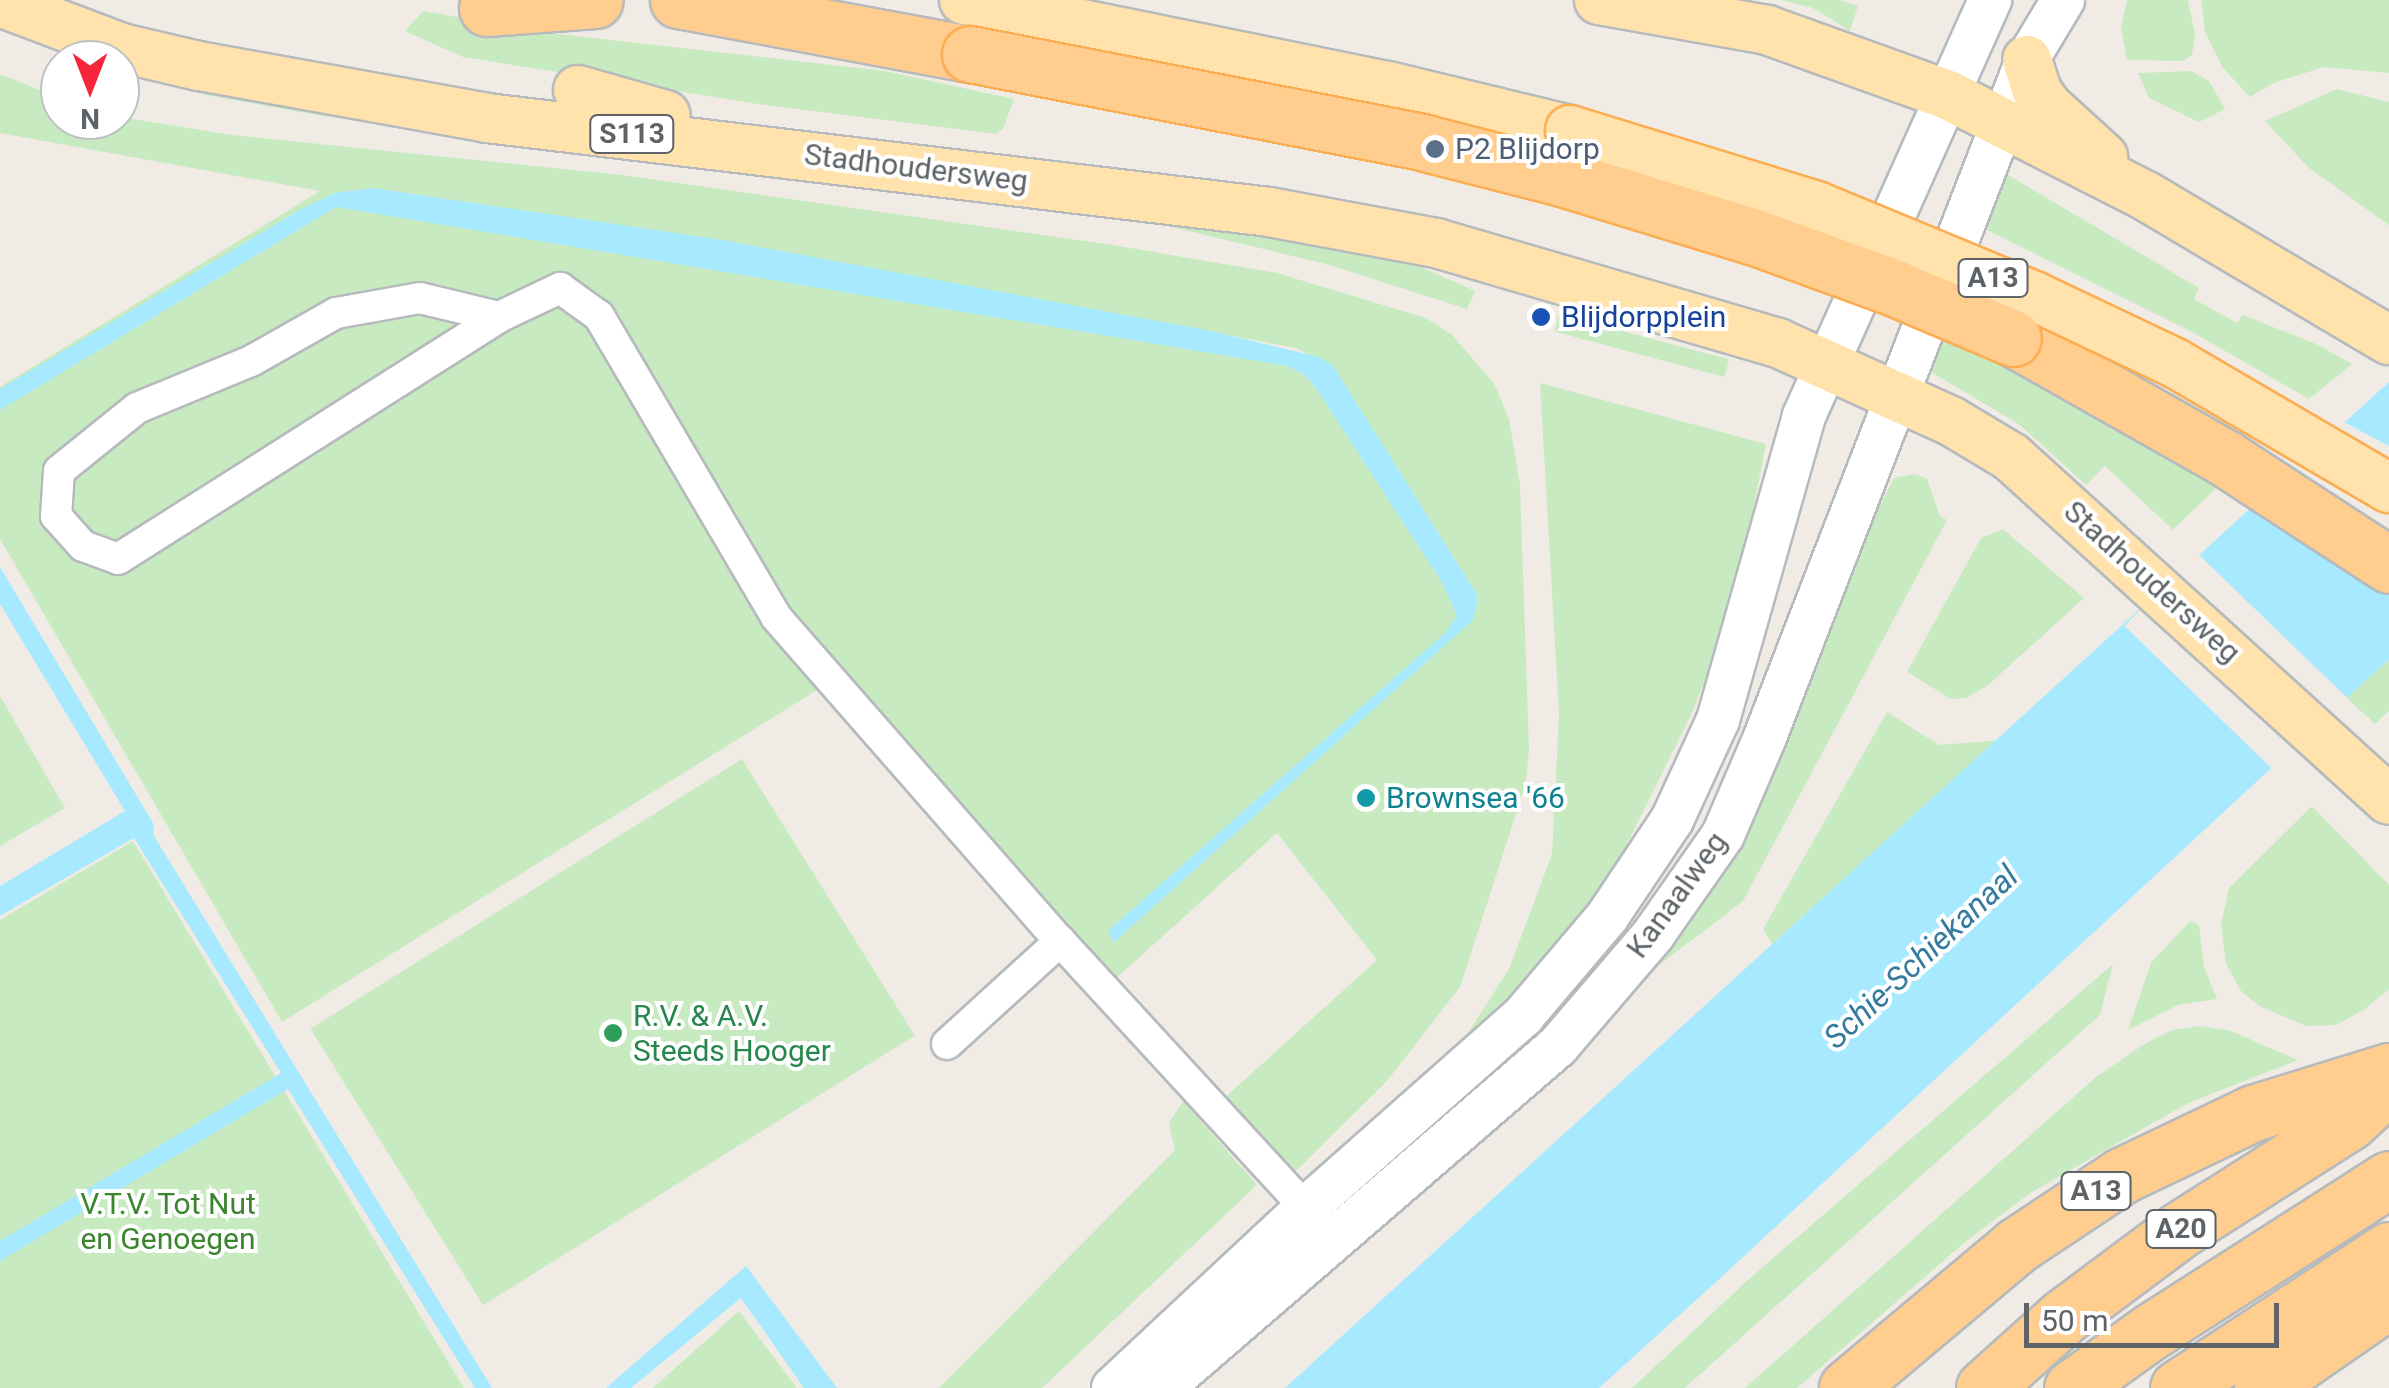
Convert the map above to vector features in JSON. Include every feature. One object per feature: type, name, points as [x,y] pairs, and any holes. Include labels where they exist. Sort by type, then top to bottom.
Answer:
[{"type":"highway","points":[[488,8],[595,0]]},
{"type":"highway","name":"A13","points":[[678,0],[1421,142],[1562,178],[1754,236],[2013,338],[2225,458],[2389,565]]},
{"type":"highway","name":"A13","points":[[1847,1388],[2016,1246],[2122,1175],[2253,1112],[2389,1070]]},
{"type":"highway","name":"A20","points":[[1984,1388],[2062,1317],[2181,1230],[2350,1122],[2389,1085]]},
{"type":"highway","name":"A20","points":[[2072,1388],[2150,1332],[2389,1179]]},
{"type":"highway","points":[[2178,1388],[2389,1250]]},
{"type":"highway","points":[[2262,1388],[2389,1300]]},
{"type":"highway","points":[[2313,1388],[2389,1335]]},
{"type":"main road","name":"A13","points":[[964,0],[1388,86],[1570,130],[1817,206],[2034,296],[2176,363],[2389,488]]},
{"type":"main road","points":[[1600,0],[1767,30],[1948,95],[2146,196],[2375,332]]},
{"type":"main road","points":[[1826,361],[1990,0]]},
{"type":"main road","points":[[1894,394],[2027,60],[2063,0]]},
{"type":"main road","name":"Stadhoudersweg","points":[[0,2],[122,48],[297,86],[487,118],[1269,212],[1436,243],[1826,361],[2011,457],[2068,504],[2389,800]]},
{"type":"main road","points":[[2027,60],[2036,91],[2047,106],[2146,196]]},
{"type":"main road","points":[[578,90],[685,121],[789,139],[853,159]]},
{"type":"main road","name":"Kanaalweg","points":[[1113,1388],[1306,1208],[1524,1016],[1607,917],[1672,820],[1718,720],[1804,416],[1826,361]]},
{"type":"main road","name":"Kanaalweg","points":[[1162,1388],[1558,1046],[1652,935],[1724,834],[1772,720],[1894,394]]},
{"type":"street","points":[[499,317],[420,298],[336,312],[251,361],[137,408],[59,472],[56,516],[83,546],[118,559],[499,317],[560,288],[599,316],[776,617],[1060,940],[1336,1241]]},
{"type":"street","points":[[947,1044],[1060,940]]},
{"type":"green space","points":[[1781,0],[1840,0],[1858,6],[1850,31],[1813,8]]},
{"type":"green space","points":[[2127,0],[2188,0],[2195,35],[2192,55],[2183,61],[2127,60],[2121,29]]},
{"type":"green space","points":[[2201,0],[2389,0],[2389,73],[2324,67],[2276,82],[2250,97],[2222,67],[2205,32]]},
{"type":"green space","points":[[423,11],[549,33],[885,71],[1014,99],[1003,129],[996,134],[758,104],[463,57],[405,31]]},
{"type":"green space","points":[[2191,71],[2209,81],[2225,109],[2199,122],[2149,98],[2138,73]]},
{"type":"green space","points":[[140,73],[1083,200],[1396,256],[1475,291],[1467,309],[1326,264],[1150,222],[323,116],[205,95],[140,76]]},
{"type":"green space","points":[[0,74],[40,90],[40,140],[140,140],[140,120],[232,135],[622,175],[1113,245],[1277,273],[1426,318],[1452,335],[1494,383],[1509,419],[1520,485],[1529,749],[1526,783],[1460,987],[1387,1081],[1289,1178],[1221,1101],[1377,960],[1277,833],[1111,983],[835,679],[282,1022],[0,539],[0,387],[320,191],[0,133]],"holes":[[[373,188],[722,241],[1296,348],[1333,367],[1478,596],[1305,375],[1288,366],[357,190]]]},
{"type":"green space","points":[[2337,89],[2389,102],[2389,225],[2309,168],[2265,121]]},
{"type":"green space","points":[[2003,172],[2199,288],[2194,299],[2237,323],[2243,315],[2316,344],[2352,364],[2309,399],[2190,331],[1979,226]]},
{"type":"green space","points":[[1559,314],[1729,360],[1724,377],[1554,331]]},
{"type":"green space","points":[[1935,335],[2024,376],[2220,484],[2173,530],[2105,466],[2086,485],[2020,425],[1921,366]]},
{"type":"green space","points":[[1540,383],[1766,444],[1735,605],[1690,717],[1613,872],[1501,1020],[1466,1036],[1509,969],[1552,854],[1559,714]]},
{"type":"green space","points":[[1915,474],[1927,479],[1940,516],[1947,520],[1743,901],[1612,1001],[1741,777],[1894,478]]},
{"type":"green space","points":[[2003,529],[2084,598],[1987,686],[1966,698],[1951,699],[1907,672],[1981,538]]},
{"type":"green space","points":[[2389,659],[2389,711],[2375,724],[2347,698]]},
{"type":"green space","points":[[0,696],[65,808],[0,846]]},
{"type":"green space","points":[[1887,712],[1939,745],[2001,740],[1772,944],[1763,929]]},
{"type":"green space","name":"R.V. & A.V. Steeds Hooger","points":[[742,759],[915,1035],[483,1305],[310,1029]]},
{"type":"green space","points":[[2312,806],[2389,885],[2389,989],[2365,1009],[2336,1025],[2307,1026],[2259,1006],[2241,991],[2226,964],[2221,925],[2229,888]]},
{"type":"green space","name":"V.T.V. Tot Nut en Genoegen","points":[[133,841],[464,1388],[0,1388],[0,920]]},
{"type":"green space","points":[[2190,921],[2199,925],[2204,967],[2217,999],[2178,1005],[2128,1030],[2151,963]]},
{"type":"green space","points":[[2113,964],[2100,1015],[1685,1388],[1632,1388],[1748,1280]]},
{"type":"green space","points":[[2200,1026],[2231,1031],[2298,1060],[2188,1103],[2032,1192],[1964,1243],[1797,1388],[1745,1388],[2096,1077],[2172,1030]]},
{"type":"green space","points":[[1183,1101],[1257,1185],[1042,1388],[939,1388],[1175,1150],[1169,1123]]},
{"type":"green space","points":[[739,1311],[797,1388],[653,1388]]},
{"type":"water","points":[[373,188],[722,240],[1211,331],[1319,357],[1333,366],[1478,596],[1473,620],[1113,943],[1109,930],[1445,633],[1457,616],[1443,584],[1318,391],[1305,375],[1288,366],[336,207],[0,410],[0,389],[303,208],[335,193]]},
{"type":"water","name":"Schie-Schiekanaal","points":[[2389,382],[2389,659],[1716,1282],[1599,1388],[1285,1388]]},
{"type":"water","points":[[0,567],[153,823],[154,836],[492,1388],[475,1388],[288,1089],[0,1261],[0,1241],[281,1073],[134,838],[0,916],[0,886],[125,811],[0,604]]},
{"type":"water","points":[[746,1266],[837,1388],[804,1388],[741,1298],[631,1388],[606,1388]]},
{"type":"pier","points":[[2340,420],[2389,446],[2389,505],[2302,455]]},
{"type":"pier","points":[[2300,457],[2389,513],[2389,584],[2257,496]]},
{"type":"pier","points":[[2196,552],[2351,701],[2279,775],[2124,626]]},
{"type":"place","name":"P2 Blijdorp","points":[[1435,149]]},
{"type":"place","name":"Blijdorpplein","points":[[1541,317]]},
{"type":"place","name":"Brownsea '66","points":[[1366,798]]},
{"type":"place","name":"R.V. & A.V. Steeds Hooger","points":[[613,1033]]}]
